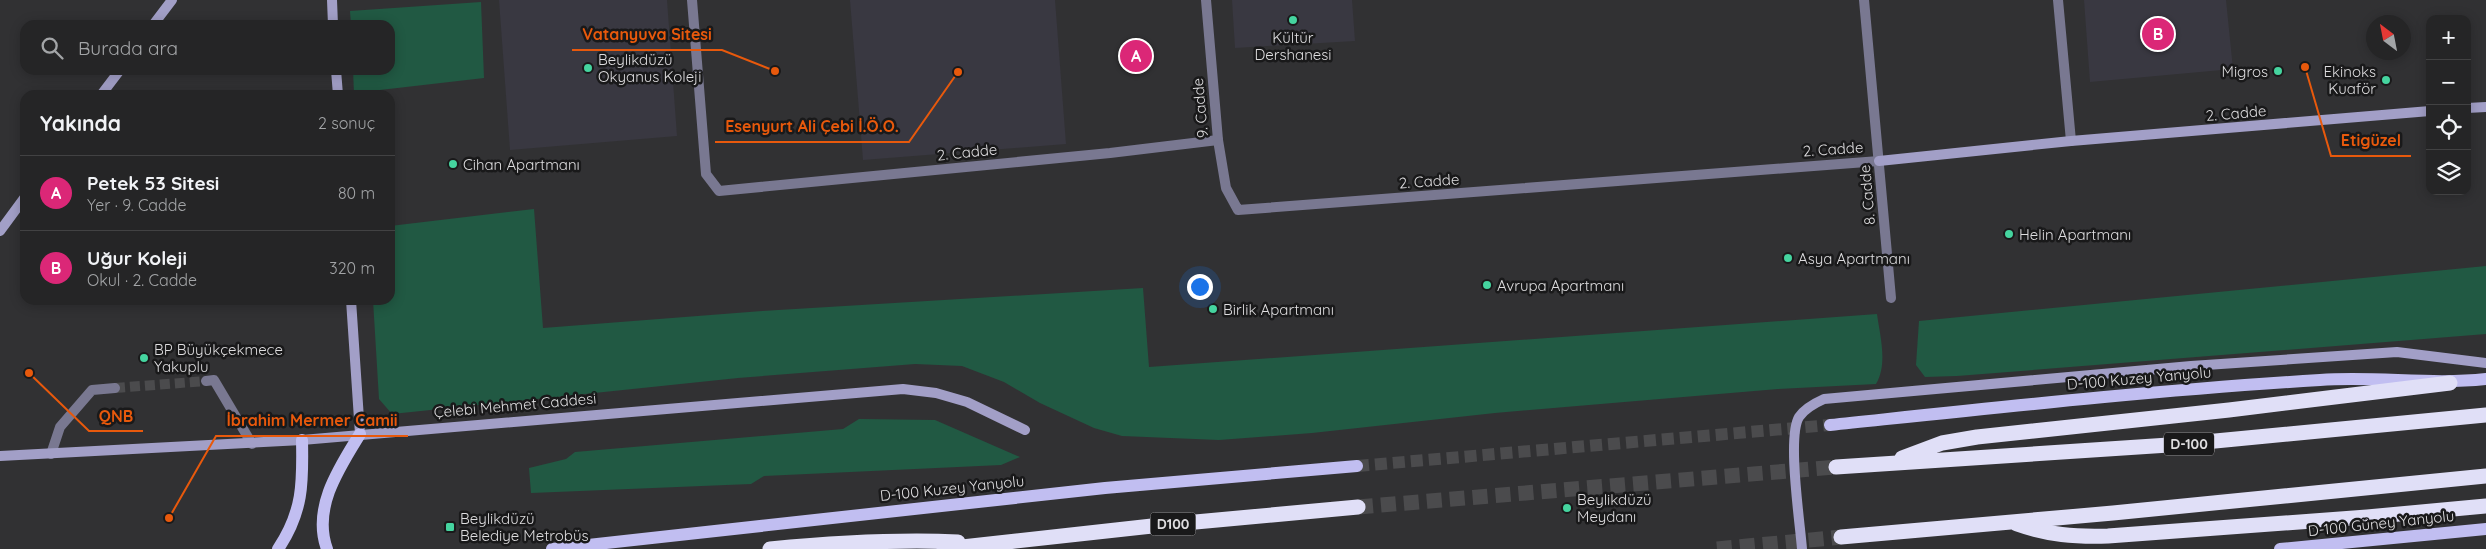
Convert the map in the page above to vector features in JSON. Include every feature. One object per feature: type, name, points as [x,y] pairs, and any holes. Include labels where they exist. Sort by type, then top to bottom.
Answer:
[{"type":"highway","points":[[1892,462],[1942,443],[1978,437],[2229,410],[2450,383]]},
{"type":"highway","name":"D-100","points":[[1836,466],[2193,444],[2486,415]]},
{"type":"highway","points":[[1841,537],[2486,476]]},
{"type":"highway","points":[[2011,522],[2043,533],[2074,537],[2348,519],[2486,506]]},
{"type":"highway","name":"D100","points":[[989,544],[1152,526],[1358,507]]},
{"type":"highway","points":[[770,549],[837,542],[917,540],[989,544]]},
{"type":"highway","points":[[944,549],[989,544]]},
{"type":"main road","points":[[157,20],[172,0]]},
{"type":"main road","points":[[332,0],[333,20]]},
{"type":"main road","points":[[105,90],[116,75]]},
{"type":"main road","points":[[336,75],[338,90]]},
{"type":"main road","points":[[2471,108],[2486,107]]},
{"type":"main road","name":"2. Cadde","points":[[1879,161],[2071,141],[2426,111]]},
{"type":"main road","points":[[0,231],[20,204]]},
{"type":"main road","points":[[327,549],[322,530],[328,494],[336,473],[360,434],[351,305]]},
{"type":"main road","points":[[1802,549],[1795,462],[1795,426],[1800,415],[1811,405],[1824,398],[2191,366],[2397,352],[2486,363]]},
{"type":"main road","name":"D-100 Kuzey Yanyolu","points":[[1830,424],[2311,380],[2365,378],[2450,383],[2486,380]]},
{"type":"main road","name":"Çelebi Mehmet Caddesi","points":[[0,456],[252,444],[904,388],[967,402],[1026,430]]},
{"type":"main road","points":[[278,549],[297,513],[302,495],[302,440]]},
{"type":"main road","name":"D-100 Kuzey Yanyolu","points":[[552,549],[1095,489],[1357,466]]},
{"type":"main road","name":"D-100 Güney Yanyolu","points":[[2280,549],[2314,548],[2486,528]]},
{"type":"street","name":"2. Cadde","points":[[692,0],[706,174],[719,191],[1110,153],[1218,140]]},
{"type":"street","name":"9. Cadde","points":[[1206,0],[1218,140],[1226,188],[1238,210]]},
{"type":"street","name":"8. Cadde","points":[[1864,0],[1891,298]]},
{"type":"street","points":[[2058,0],[2071,141]]},
{"type":"street","name":"2. Cadde","points":[[1238,210],[1879,161]]},
{"type":"street","points":[[206,381],[214,380],[252,444]]},
{"type":"street","points":[[51,454],[60,427],[92,390],[115,388]]},
{"type":"shaded area","name":"Beylikdüzü Okyanus Koleji","points":[[499,0],[667,0],[677,136],[510,150]]},
{"type":"shaded area","points":[[850,0],[1055,0],[1066,144],[863,160]]},
{"type":"shaded area","name":"Kültür Dershanesi","points":[[1232,0],[1352,0],[1355,41],[1235,48]]},
{"type":"shaded area","points":[[2084,0],[2226,0],[2233,69],[2090,82]]},
{"type":"green space","points":[[481,2],[484,78],[380,90],[354,90],[353,75],[395,75],[395,20],[351,20],[350,11]]},
{"type":"green space","points":[[534,209],[543,328],[762,311],[1143,288],[1149,367],[1877,314],[1882,350],[1882,368],[1876,384],[1778,389],[1495,413],[1312,433],[1219,440],[1122,436],[1094,428],[1040,403],[1004,382],[962,366],[915,364],[738,378],[392,414],[379,399],[373,305],[395,305],[395,225]]},
{"type":"green space","points":[[2486,266],[2486,334],[1957,376],[1925,377],[1916,365],[1919,321]]},
{"type":"green space","points":[[859,419],[935,420],[1020,457],[1001,465],[764,476],[751,484],[531,493],[529,468],[566,459],[575,452],[843,429]]},
{"type":"tunnel","points":[[115,388],[206,381]]},
{"type":"tunnel","points":[[1357,466],[1830,425]]},
{"type":"tunnel","points":[[1358,507],[1836,467]]},
{"type":"tunnel","points":[[1717,549],[1841,537]]},
{"type":"place","name":"Kültür Dershanesi","points":[[1293,20]]},
{"type":"place","name":"Uğur Koleji","points":[[2158,34]]},
{"type":"place","name":"Petek 53 Sitesi","points":[[1136,56]]},
{"type":"place","name":"Etigüzel","points":[[2305,67]]},
{"type":"place","name":"Beylikdüzü Okyanus Koleji","points":[[588,68]]},
{"type":"place","name":"Vatanyuva Sitesi","points":[[775,71]]},
{"type":"place","name":"Migros","points":[[2278,71]]},
{"type":"place","name":"Esenyurt Ali Çebi İ.Ö.O.","points":[[958,72]]},
{"type":"place","name":"Ekinoks Kuaför","points":[[2386,80]]},
{"type":"place","name":"Cihan Apartmanı","points":[[453,164]]},
{"type":"place","name":"Helin Apartmanı","points":[[2009,234]]},
{"type":"place","name":"Asya Apartmanı","points":[[1788,258]]},
{"type":"place","name":"Avrupa Apartmanı","points":[[1487,285]]},
{"type":"place","name":"Birlik Apartmanı","points":[[1213,309]]},
{"type":"place","name":"BP Büyükçekmece Yakuplu","points":[[144,358]]},
{"type":"place","name":"QNB","points":[[29,373]]},
{"type":"place","name":"Beylikdüzü Meydanı","points":[[1567,508]]},
{"type":"place","name":"İbrahim Mermer Camii","points":[[169,518]]},
{"type":"place","name":"Beylikdüzü Belediye Metrobüs","points":[[450,527]]}]
